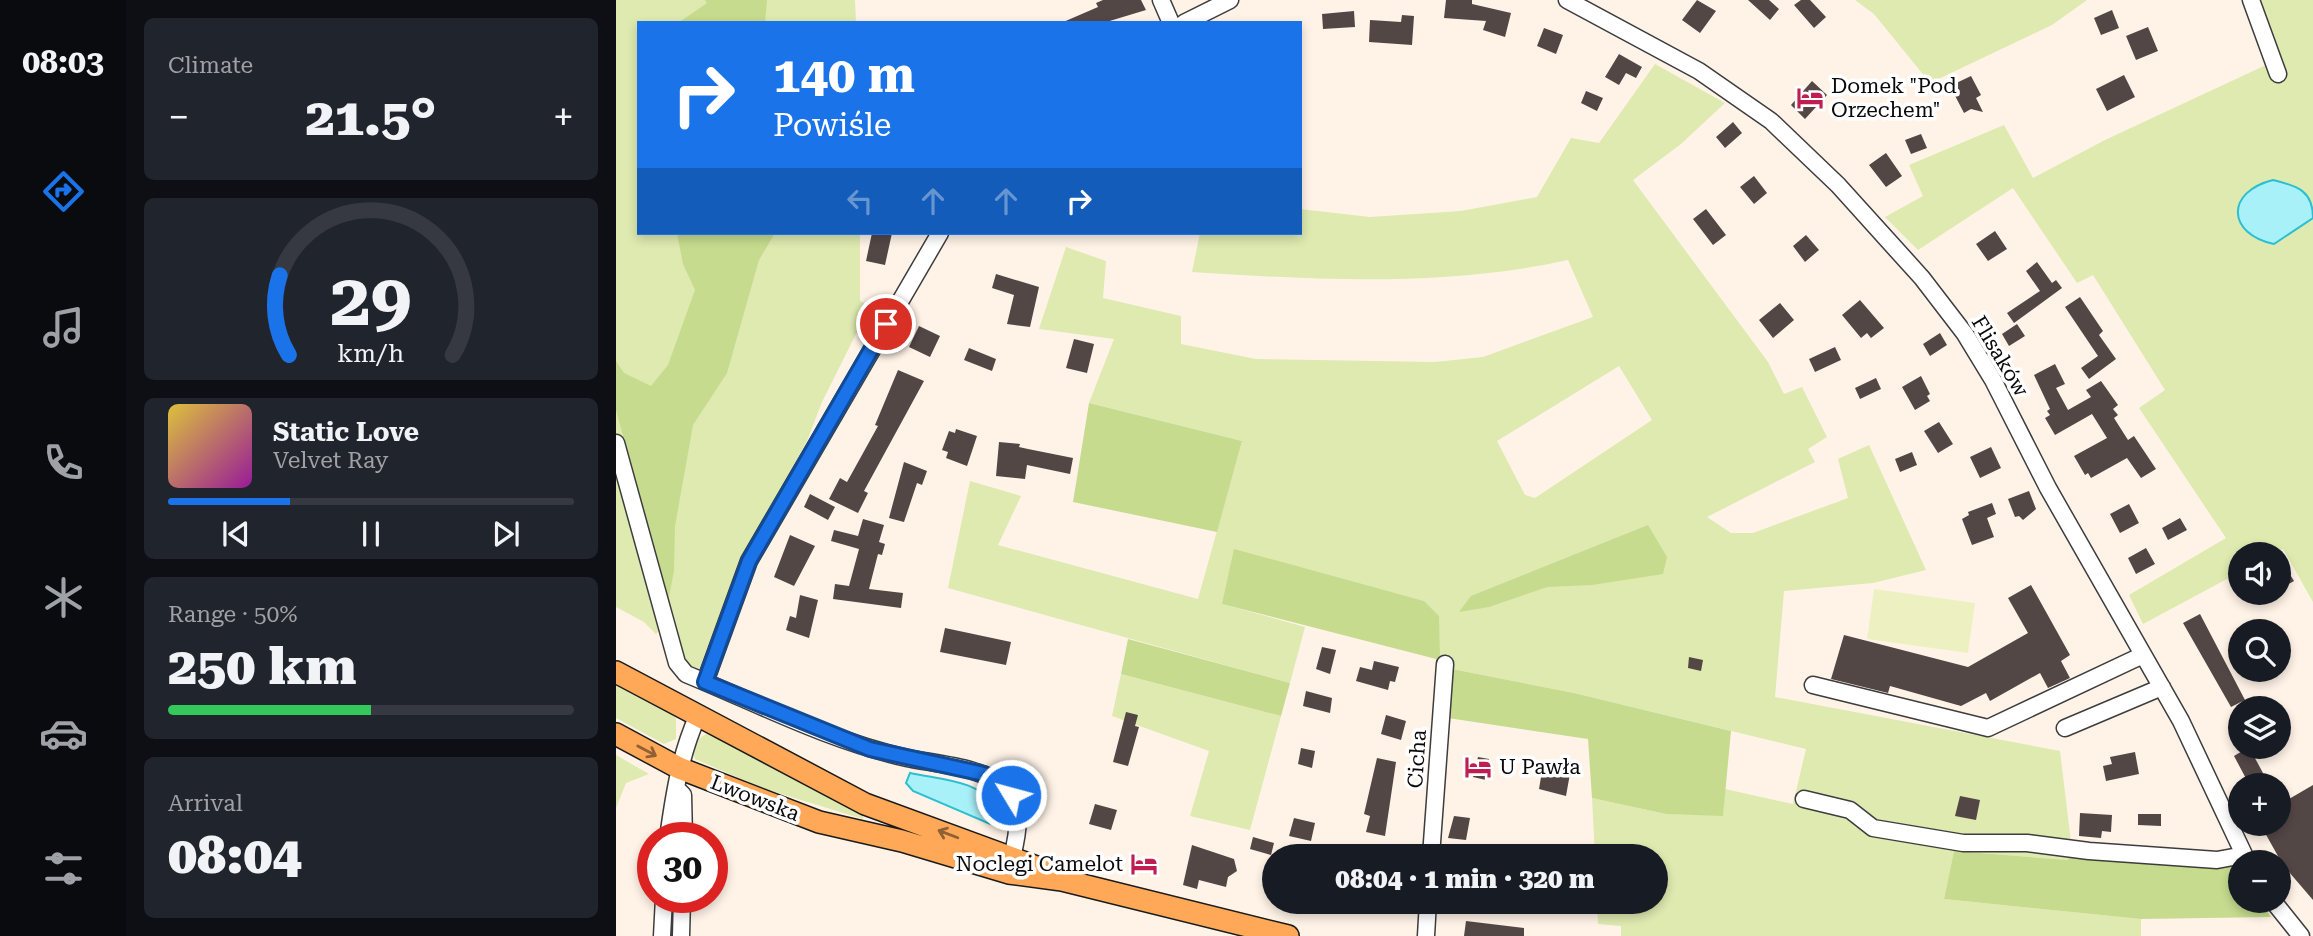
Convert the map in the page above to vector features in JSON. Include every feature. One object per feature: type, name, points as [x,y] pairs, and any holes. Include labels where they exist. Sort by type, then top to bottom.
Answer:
[{"type":"main road","name":"Lwowska","points":[[616,672],[864,804],[1010,865]]},
{"type":"main road","name":"Lwowska","points":[[616,734],[677,778],[808,818],[1010,865],[1288,936]]},
{"type":"main road","name":"Lwowska","points":[[864,804],[881,824],[902,841]]},
{"type":"street","points":[[1161,0],[1170,21]]},
{"type":"street","points":[[1188,21],[1230,0]]},
{"type":"street","name":"Flisaków","points":[[1567,0],[1699,71],[1771,121],[1838,185],[1922,278],[1965,334],[1993,380],[2048,488],[2162,687],[2242,850]]},
{"type":"street","points":[[2251,0],[2278,74]]},
{"type":"street","points":[[705,682],[749,561],[939,235]]},
{"type":"street","points":[[616,443],[677,663],[686,674],[870,749],[992,777],[1011,795],[1017,812],[1018,827],[1010,865]]},
{"type":"street","points":[[1813,685],[1988,728],[2143,655]]},
{"type":"street","name":"Cicha","points":[[1432,844],[1445,664]]},
{"type":"street","points":[[2065,728],[2162,687]]},
{"type":"street","points":[[670,822],[685,744],[698,715]]},
{"type":"street","points":[[677,778],[683,795],[684,822]]},
{"type":"street","points":[[1804,799],[1850,810],[1873,828],[1964,843],[2027,842],[2089,851],[2228,860]]},
{"type":"street","points":[[662,936],[663,913]]},
{"type":"street","points":[[681,936],[682,913]]},
{"type":"street","points":[[2283,913],[2301,936]]},
{"type":"street","points":[[1426,936],[1427,914]]},
{"type":"green space","points":[[616,0],[855,0],[856,21],[637,21],[637,235],[860,235],[860,301],[870,306],[822,402],[807,441],[736,571],[698,672],[684,663],[673,613],[656,634],[644,622],[616,607]]},
{"type":"green space","points":[[705,0],[767,0],[765,21],[681,21],[707,3]]},
{"type":"green space","points":[[1855,0],[2087,0],[2052,25],[1930,83],[1874,14]]},
{"type":"green space","points":[[2261,0],[2313,0],[2313,602],[2291,563],[2291,542],[2228,542],[2228,578],[2143,624],[2129,595],[2226,538],[2139,408],[2165,390],[2093,275],[2077,283],[2013,188],[1918,250],[1885,217],[1923,196],[1909,165],[2004,125],[2033,178],[2105,140],[2281,58]]},
{"type":"green space","points":[[1655,64],[1725,103],[1681,144],[1633,180],[1768,362],[1784,394],[1802,387],[1827,437],[1808,449],[1815,462],[1707,517],[1731,533],[1753,533],[1848,498],[1838,459],[1869,445],[1926,570],[1873,583],[1784,591],[1775,697],[2060,751],[2071,842],[2068,860],[1954,851],[1944,899],[2141,919],[2141,936],[1621,936],[1621,926],[1598,924],[1598,914],[1668,914],[1668,844],[1594,844],[1592,798],[1666,814],[1723,815],[1725,789],[1793,804],[1806,749],[1574,693],[1452,669],[1440,660],[1424,601],[1355,583],[1222,604],[1305,627],[1290,683],[948,588],[970,481],[1021,496],[998,545],[1198,599],[1242,441],[1089,403],[1114,339],[1039,329],[1066,247],[1106,261],[1103,298],[1181,316],[1181,344],[1256,359],[1435,362],[1483,357],[1593,317],[1568,260],[1522,269],[1428,278],[1333,279],[1192,272],[1200,235],[1302,235],[1302,209],[1370,217],[1461,211],[1537,197],[1571,138],[1599,143]],"holes":[[[1619,366],[1652,420],[1535,498],[1525,495],[1497,441]]]},
{"type":"green space","points":[[677,235],[774,235],[759,260],[727,373],[693,425],[675,526],[674,571],[668,602],[616,410],[616,361],[624,373],[651,386],[668,365],[695,290],[683,264]]},
{"type":"green space","points":[[1089,403],[1242,441],[1217,532],[1073,502]]},
{"type":"green space","points":[[1648,525],[1667,557],[1663,574],[1592,585],[1547,587],[1489,607],[1459,612],[1471,596]]},
{"type":"green space","points":[[1234,549],[1424,601],[1439,616],[1440,660],[1222,604]]},
{"type":"green space","points":[[1874,589],[1975,603],[1968,653],[1867,639]]},
{"type":"green space","points":[[1128,639],[1290,683],[1281,716],[1121,674]]},
{"type":"green space","points":[[1452,669],[1574,693],[1731,731],[1723,816],[1666,814],[1592,798],[1588,739],[1448,718]]},
{"type":"green space","points":[[1121,674],[1281,716],[1250,830],[1190,816],[1209,751],[1112,716]]},
{"type":"green space","points":[[616,682],[671,711],[676,719],[676,739],[664,744],[616,718]]},
{"type":"green space","points":[[706,734],[717,735],[863,814],[863,819],[762,788],[695,759],[693,753],[697,740]]},
{"type":"green space","points":[[616,755],[649,774],[626,783],[616,808]]},
{"type":"green space","points":[[1954,851],[2068,860],[2070,851],[2228,862],[2228,913],[2268,913],[2271,917],[2141,919],[1944,899]]},
{"type":"water","points":[[2273,180],[2302,191],[2310,202],[2313,218],[2274,244],[2258,239],[2247,231],[2240,223],[2238,213],[2246,194]]},
{"type":"water","points":[[910,773],[959,783],[982,792],[1000,809],[1000,818],[990,824],[913,791],[906,783]]},
{"type":"building","points":[[1103,0],[1141,0],[1146,10],[1110,21],[1066,21],[1098,7],[1096,3]]},
{"type":"building","points":[[1446,0],[1472,0],[1472,4],[1511,13],[1505,37],[1483,30],[1486,21],[1444,18]]},
{"type":"building","points":[[1697,0],[1716,11],[1700,33],[1682,20]]},
{"type":"building","points":[[1748,0],[1769,0],[1779,9],[1770,20]]},
{"type":"building","points":[[1801,0],[1810,0],[1826,17],[1814,28],[1794,5]]},
{"type":"building","points":[[2112,10],[2119,28],[2101,35],[2094,18]]},
{"type":"building","points":[[1354,11],[1355,27],[1323,29],[1322,14]]},
{"type":"building","points":[[1402,15],[1414,16],[1412,45],[1369,42],[1370,20],[1401,22]]},
{"type":"building","points":[[2148,27],[2158,51],[2136,60],[2126,36]]},
{"type":"building","points":[[1544,28],[1563,35],[1556,54],[1537,46]]},
{"type":"building","points":[[1619,54],[1642,67],[1636,78],[1626,73],[1619,85],[1605,77]]},
{"type":"building","points":[[2124,75],[2135,97],[2107,111],[2096,89]]},
{"type":"building","points":[[1971,76],[1981,95],[1976,98],[1983,112],[1971,109],[1964,113],[1950,86]]},
{"type":"building","points":[[1812,81],[1827,95],[1805,119],[1791,105]]},
{"type":"building","points":[[1586,91],[1603,98],[1597,111],[1581,103]]},
{"type":"building","points":[[1733,122],[1742,133],[1725,148],[1716,137]]},
{"type":"building","points":[[1921,134],[1927,148],[1911,154],[1905,140]]},
{"type":"building","points":[[1886,153],[1902,176],[1886,187],[1869,165]]},
{"type":"building","points":[[1754,176],[1767,193],[1754,204],[1740,187]]},
{"type":"building","points":[[1706,209],[1726,235],[1713,245],[1693,219]]},
{"type":"building","points":[[1995,231],[2007,249],[1988,261],[1976,244]]},
{"type":"building","points":[[872,235],[892,235],[885,265],[866,261]]},
{"type":"building","points":[[1806,235],[1819,250],[1805,262],[1793,246]]},
{"type":"building","points":[[2037,262],[2052,283],[2056,280],[2062,288],[2014,323],[2007,313],[2040,291],[2026,271]]},
{"type":"building","points":[[996,274],[1039,287],[1030,327],[1007,324],[1014,295],[992,288]]},
{"type":"building","points":[[2080,297],[2103,331],[2099,335],[2116,359],[2089,379],[2081,368],[2098,356],[2065,307]]},
{"type":"building","points":[[1860,300],[1884,328],[1871,338],[1867,333],[1861,338],[1842,315]]},
{"type":"building","points":[[1780,303],[1794,320],[1773,338],[1759,320]]},
{"type":"building","points":[[2017,324],[2025,336],[2009,346],[2002,334]]},
{"type":"building","points":[[919,326],[940,336],[930,357],[909,347]]},
{"type":"building","points":[[1940,333],[1947,345],[1930,356],[1923,344]]},
{"type":"building","points":[[1074,339],[1094,344],[1087,373],[1066,368]]},
{"type":"building","points":[[1835,347],[1841,360],[1815,372],[1809,359]]},
{"type":"building","points":[[969,348],[996,359],[992,371],[964,360]]},
{"type":"building","points":[[2055,364],[2065,384],[2056,388],[2068,410],[2091,397],[2086,390],[2101,381],[2118,405],[2113,409],[2118,415],[2114,418],[2128,440],[2134,436],[2156,469],[2141,478],[2127,458],[2091,478],[2088,473],[2085,475],[2074,456],[2107,438],[2092,414],[2055,435],[2045,418],[2050,415],[2047,411],[2050,409],[2034,375]]},
{"type":"building","points":[[898,370],[924,381],[864,491],[868,493],[858,513],[829,499],[840,478],[847,482],[878,426],[875,425]]},
{"type":"building","points":[[1921,376],[1930,394],[1927,396],[1930,401],[1915,410],[1902,387]]},
{"type":"building","points":[[1876,378],[1881,389],[1860,399],[1855,388]]},
{"type":"building","points":[[1939,422],[1953,444],[1938,453],[1924,431]]},
{"type":"building","points":[[956,429],[977,436],[967,466],[946,458],[948,452],[942,450],[949,431],[955,433]]},
{"type":"building","points":[[999,442],[1020,444],[1019,447],[1073,458],[1070,474],[1027,465],[1025,479],[996,476]]},
{"type":"building","points":[[1991,447],[2001,468],[1980,478],[1970,457]]},
{"type":"building","points":[[1912,452],[1917,465],[1900,472],[1895,459]]},
{"type":"building","points":[[904,462],[927,471],[922,485],[917,483],[904,522],[889,518]]},
{"type":"building","points":[[2029,491],[2036,509],[2023,520],[2019,516],[2015,517],[2008,499]]},
{"type":"building","points":[[810,494],[835,507],[828,520],[804,507]]},
{"type":"building","points":[[1992,503],[1996,514],[1987,518],[1994,537],[1972,545],[1962,519],[1969,515],[1968,512]]},
{"type":"building","points":[[2129,504],[2139,523],[2120,533],[2110,514]]},
{"type":"building","points":[[2180,518],[2187,530],[2168,540],[2162,528]]},
{"type":"building","points":[[863,519],[884,525],[879,542],[885,544],[882,555],[878,554],[869,589],[903,593],[901,608],[833,599],[835,584],[849,586],[859,549],[831,541],[834,530],[858,536]]},
{"type":"building","points":[[790,535],[815,546],[794,586],[774,577]]},
{"type":"building","points":[[2146,548],[2155,564],[2136,574],[2128,558]]},
{"type":"building","points":[[2031,585],[2070,655],[2061,661],[2070,678],[2048,688],[2040,673],[1990,701],[1986,693],[1961,706],[1890,686],[1888,693],[1831,679],[1844,635],[1968,667],[2028,633],[2008,598]]},
{"type":"building","points":[[800,595],[818,600],[809,638],[786,630],[790,616],[796,618]]},
{"type":"building","points":[[2200,614],[2228,668],[2228,682],[2236,682],[2243,696],[2228,696],[2228,702],[2183,623]]},
{"type":"building","points":[[945,628],[1011,642],[1006,665],[940,652]]},
{"type":"building","points":[[1322,647],[1336,650],[1330,674],[1316,669]]},
{"type":"building","points":[[1689,657],[1703,660],[1701,671],[1688,668]]},
{"type":"building","points":[[1374,661],[1399,667],[1395,682],[1390,681],[1388,690],[1356,681],[1360,667],[1372,670]]},
{"type":"building","points":[[1306,691],[1332,698],[1330,713],[1303,706]]},
{"type":"building","points":[[1126,712],[1138,715],[1135,726],[1139,727],[1128,766],[1113,762]]},
{"type":"building","points":[[1386,715],[1406,721],[1401,740],[1381,734]]},
{"type":"building","points":[[1301,748],[1315,751],[1312,768],[1298,764]]},
{"type":"building","points":[[2135,752],[2139,774],[2106,781],[2103,766],[2112,764],[2110,757]]},
{"type":"building","points":[[1478,757],[1489,759],[1486,780],[1473,777]]},
{"type":"building","points":[[1377,758],[1396,762],[1385,836],[1366,832],[1370,816],[1364,814]]},
{"type":"building","points":[[2236,759],[2255,759],[2263,773],[2243,773]]},
{"type":"building","points":[[1543,765],[1571,768],[1566,796],[1539,789]]},
{"type":"building","points":[[2313,785],[2313,900],[2291,874],[2291,850],[2275,850],[2267,836],[2291,836],[2291,798]]},
{"type":"building","points":[[1960,796],[1980,800],[1976,820],[1955,816]]},
{"type":"building","points":[[1095,804],[1117,810],[1111,830],[1089,824]]},
{"type":"building","points":[[2080,813],[2112,815],[2111,832],[2102,831],[2101,838],[2079,836]]},
{"type":"building","points":[[2138,814],[2161,814],[2161,826],[2138,825]]},
{"type":"building","points":[[1454,816],[1470,818],[1466,840],[1448,838]]},
{"type":"building","points":[[1294,818],[1315,823],[1311,841],[1289,836]]},
{"type":"building","points":[[1253,837],[1274,843],[1262,844],[1262,852],[1250,849]]},
{"type":"building","points":[[1192,845],[1234,859],[1237,871],[1228,877],[1226,887],[1199,880],[1197,889],[1183,885]]},
{"type":"building","points":[[1466,921],[1524,928],[1524,936],[1464,936]]},
{"type":"place","name":"Domek \"Pod Orzechem\"","points":[[1810,98]]},
{"type":"place","name":"U Pawła","points":[[1478,767]]},
{"type":"place","name":"Noclegi Camelot","points":[[1144,864]]},
{"type":"route","points":[[886,324],[749,561],[733,598],[705,682],[870,749],[984,774],[999,782],[1011,795]]}]
